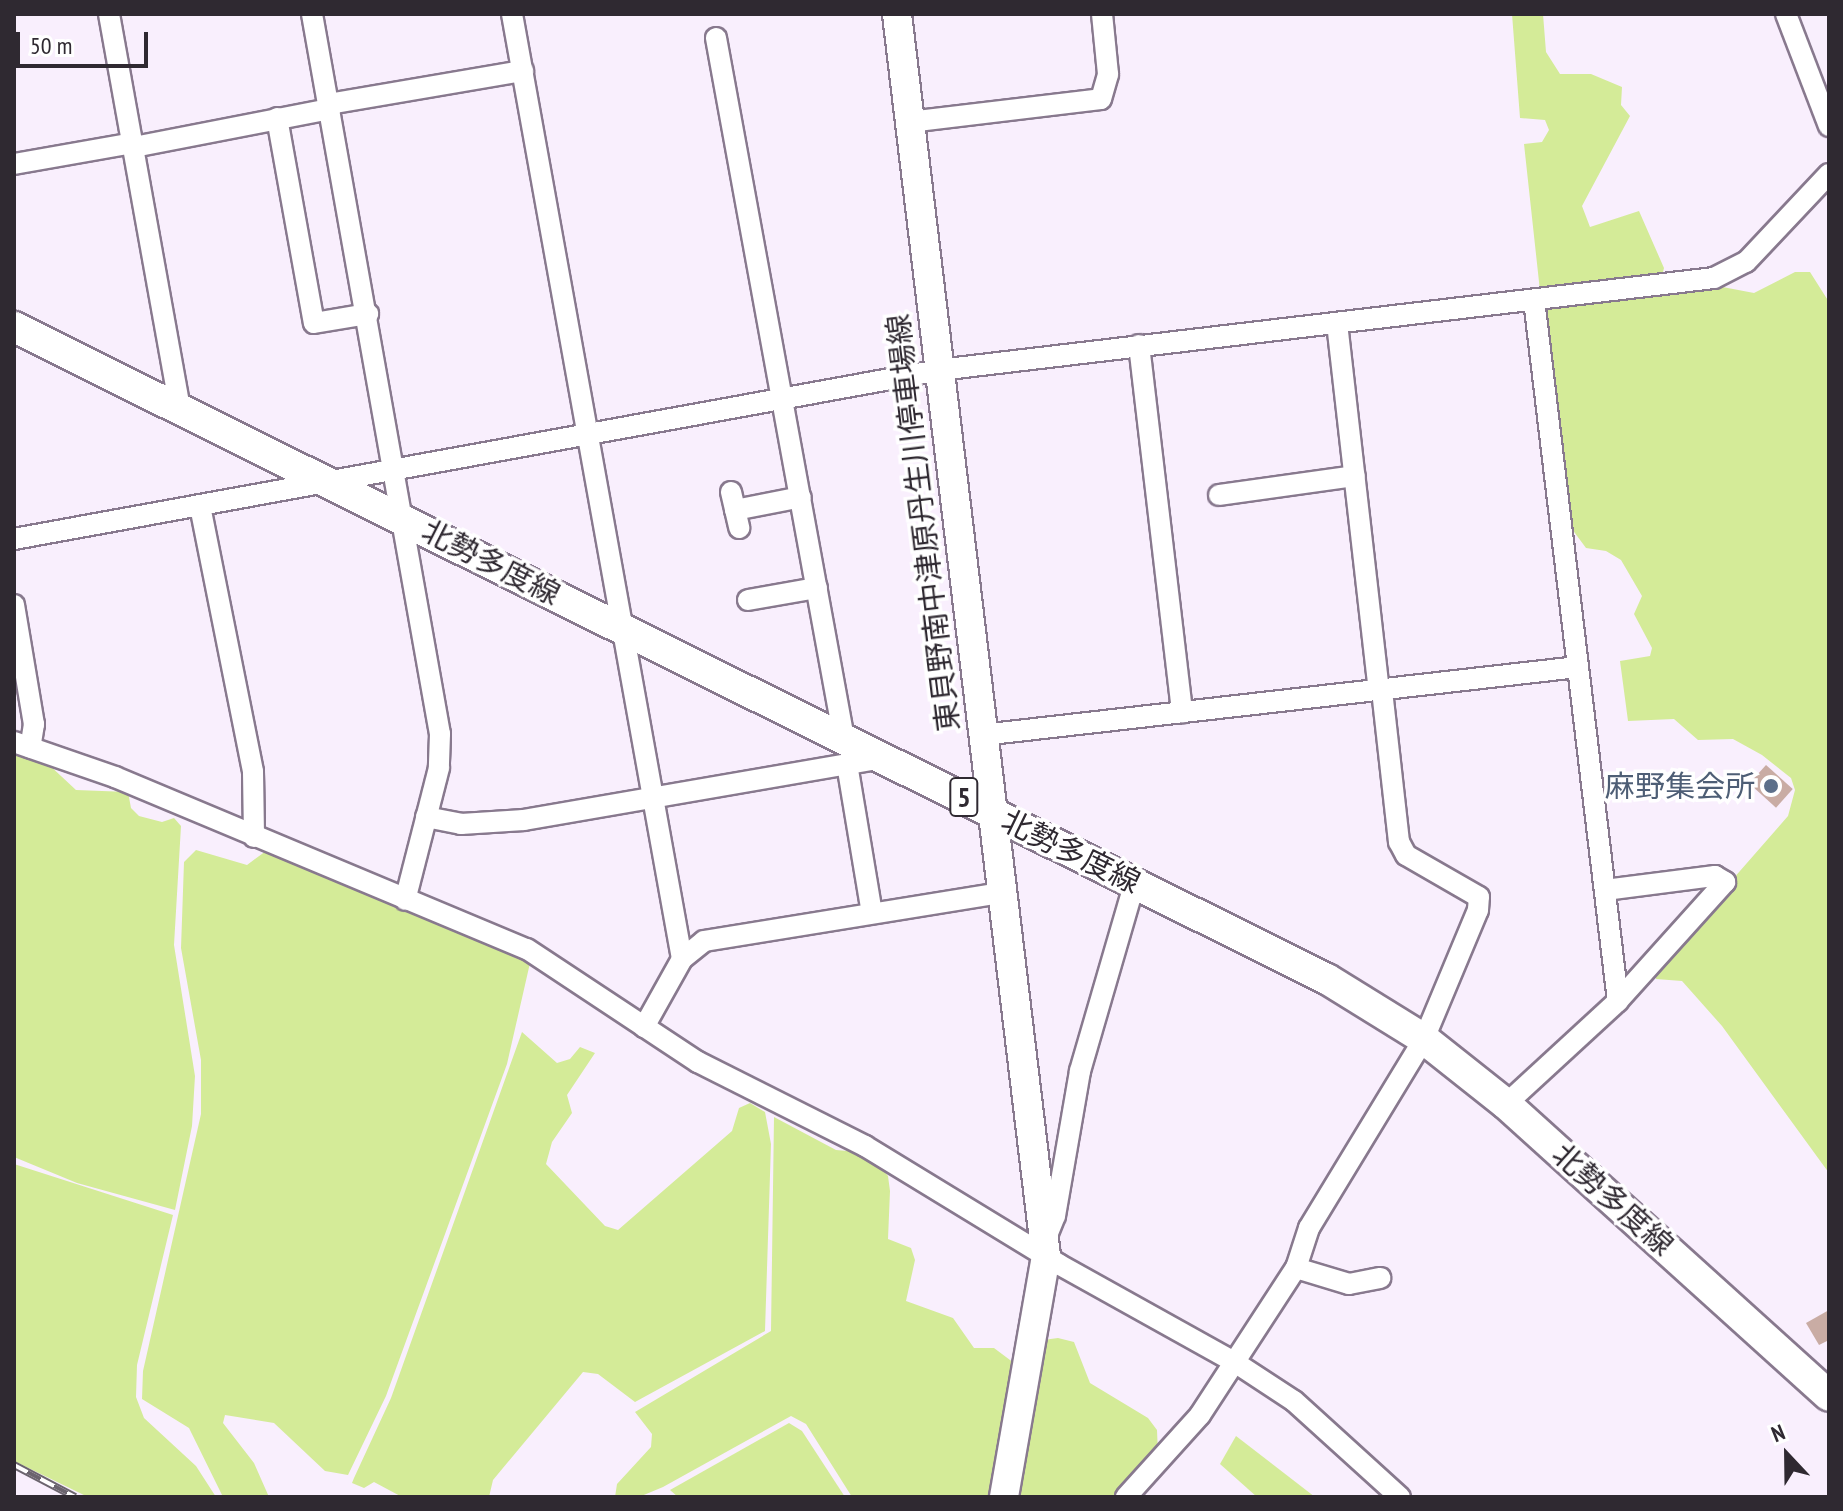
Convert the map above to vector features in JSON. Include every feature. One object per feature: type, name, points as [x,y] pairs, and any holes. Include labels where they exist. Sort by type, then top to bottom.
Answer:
[{"type":"main road","name":"東貝野南中津原丹生川停車場線","points":[[897,14],[1045,1249],[1004,1497]]},
{"type":"main road","name":"北勢多度線","points":[[14,327],[624,628],[846,751],[885,758],[1327,979],[1424,1039],[1506,1104],[1829,1396]]},
{"type":"street","points":[[109,14],[180,407]]},
{"type":"street","points":[[312,14],[368,314],[440,734],[439,768],[405,900]]},
{"type":"street","points":[[512,14],[682,959]]},
{"type":"street","points":[[909,122],[1101,99],[1108,74],[1102,14]]},
{"type":"street","points":[[1786,14],[1829,126]]},
{"type":"street","points":[[716,38],[801,497],[872,913]]},
{"type":"street","points":[[14,164],[133,145],[523,71]]},
{"type":"street","points":[[277,118],[314,323],[368,314]]},
{"type":"street","points":[[14,539],[939,370],[1714,278],[1746,262],[1829,174]]},
{"type":"street","points":[[1534,300],[1618,1001]]},
{"type":"street","points":[[1126,1497],[1200,1415],[1296,1268],[1309,1228],[1335,1194],[1424,1039],[1479,897],[1406,855],[1399,842],[1337,323]]},
{"type":"street","points":[[1139,345],[1182,712]]},
{"type":"street","points":[[1219,495],[1355,476]]},
{"type":"street","points":[[735,510],[801,497]]},
{"type":"street","points":[[200,506],[253,772],[254,837]]},
{"type":"street","points":[[748,600],[817,588]]},
{"type":"street","points":[[14,605],[34,724],[22,745],[527,949],[748,1091],[865,1146],[1236,1363],[1294,1401],[1393,1495]]},
{"type":"street","points":[[982,735],[1578,667]]},
{"type":"street","points":[[426,817],[488,824],[653,798],[846,751]]},
{"type":"street","points":[[1506,1104],[1618,1001],[1725,882],[1715,876],[1605,890]]},
{"type":"street","points":[[1045,1249],[1055,1216],[1080,1071],[1135,882]]},
{"type":"street","points":[[644,1027],[682,959],[704,941],[1002,893]]},
{"type":"street","points":[[1296,1268],[1349,1284],[1380,1278]]},
{"type":"green space","points":[[1512,14],[1543,14],[1546,52],[1560,74],[1591,74],[1622,87],[1621,105],[1630,116],[1582,206],[1590,227],[1639,211],[1664,268],[1662,276],[1540,291],[1524,144],[1542,142],[1549,130],[1545,120],[1520,118]]},
{"type":"green space","points":[[1795,272],[1810,272],[1829,302],[1829,1173],[1722,1026],[1682,981],[1656,979],[1655,968],[1788,816],[1795,790],[1791,778],[1762,755],[1733,739],[1698,740],[1674,719],[1628,721],[1620,661],[1650,656],[1652,648],[1634,614],[1642,596],[1621,560],[1606,551],[1586,548],[1566,521],[1541,313],[1546,306],[1712,285],[1754,293]]},
{"type":"green space","points":[[14,751],[46,762],[76,790],[128,792],[131,808],[139,816],[162,822],[174,818],[181,826],[174,945],[195,1076],[192,1126],[175,1210],[77,1183],[14,1157]]},
{"type":"green space","points":[[196,850],[247,865],[266,851],[530,963],[507,1064],[386,1396],[348,1475],[325,1471],[274,1423],[225,1415],[223,1423],[254,1463],[269,1497],[223,1497],[189,1428],[142,1399],[143,1371],[201,1114],[201,1060],[181,948],[184,862]]},
{"type":"green space","points":[[522,1032],[557,1063],[570,1059],[580,1047],[595,1053],[567,1095],[572,1113],[552,1142],[546,1164],[605,1226],[618,1230],[732,1131],[739,1108],[750,1103],[765,1112],[771,1144],[765,1331],[635,1402],[598,1374],[583,1372],[493,1480],[489,1497],[402,1497],[374,1482],[364,1488],[352,1483],[391,1398]]},
{"type":"green space","points":[[774,1117],[836,1150],[859,1152],[878,1164],[888,1176],[890,1191],[888,1239],[911,1248],[915,1260],[906,1301],[953,1318],[974,1348],[994,1348],[1014,1363],[998,1497],[852,1497],[806,1424],[791,1416],[663,1487],[639,1497],[615,1497],[617,1484],[651,1447],[652,1434],[635,1412],[771,1331]]},
{"type":"green space","points":[[14,1164],[173,1215],[137,1365],[136,1397],[144,1418],[196,1466],[216,1497],[88,1497],[14,1461]]},
{"type":"green space","points":[[1058,1338],[1074,1342],[1090,1383],[1148,1418],[1157,1430],[1158,1454],[1121,1497],[1014,1497],[1036,1341]]},
{"type":"green space","points":[[789,1423],[802,1431],[845,1497],[678,1497],[670,1490]]},
{"type":"green space","points":[[1236,1436],[1315,1497],[1257,1497],[1220,1464]]},
{"type":"building","name":"麻野集会所","points":[[1766,765],[1793,789],[1776,808],[1749,784]]},
{"type":"building","points":[[1829,1310],[1829,1340],[1819,1345],[1806,1323]]},
{"type":"railway","points":[[14,1465],[75,1497]]},
{"type":"place","name":"麻野集会所","points":[[1771,786]]}]
